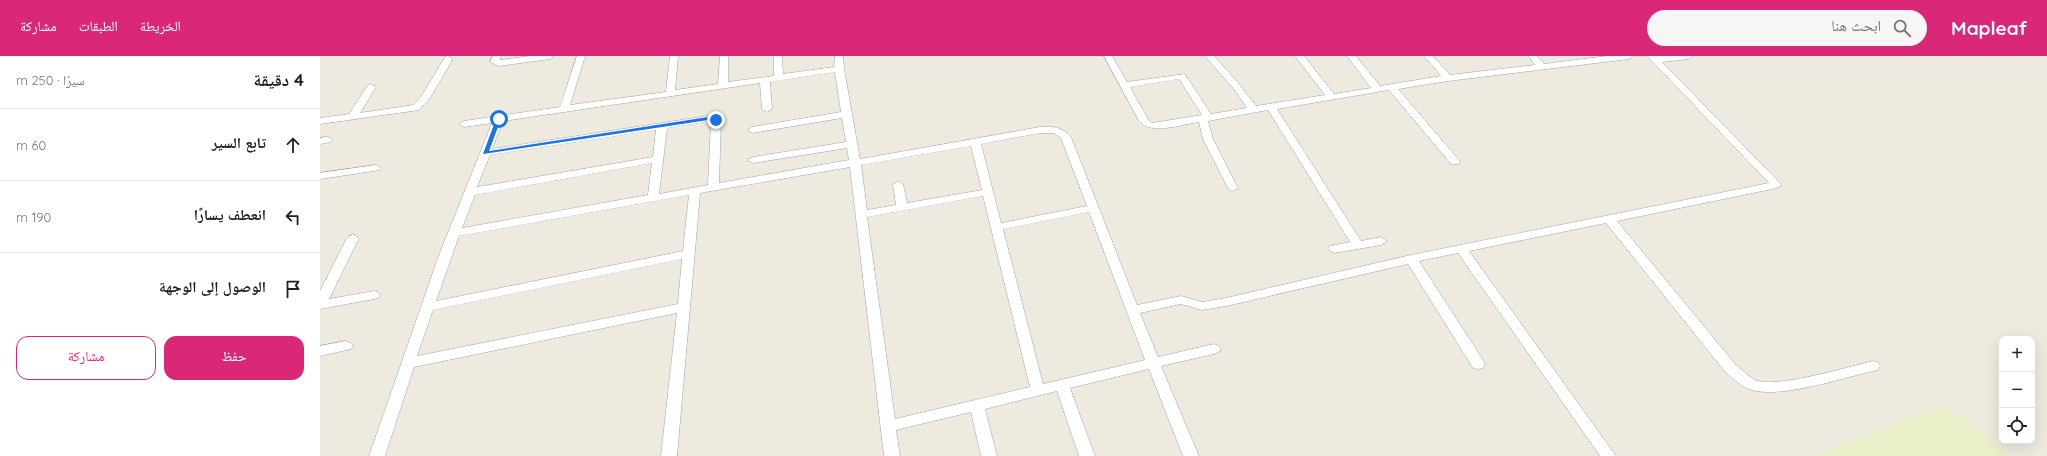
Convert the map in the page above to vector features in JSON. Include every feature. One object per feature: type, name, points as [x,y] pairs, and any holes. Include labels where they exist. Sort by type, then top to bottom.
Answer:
[{"type":"street","points":[[497,56],[495,62],[498,63],[550,56]]},
{"type":"street","points":[[564,110],[581,56]]},
{"type":"street","points":[[670,95],[674,56]]},
{"type":"street","points":[[723,87],[724,56]]},
{"type":"street","points":[[778,56],[779,79]]},
{"type":"street","points":[[839,56],[839,69],[848,114],[862,214],[892,456]]},
{"type":"street","points":[[1108,56],[1144,121],[1149,125],[1206,119],[1392,88],[1538,60],[1629,56]]},
{"type":"street","points":[[1209,56],[1236,86],[1254,111]]},
{"type":"street","points":[[1299,56],[1332,98]]},
{"type":"street","points":[[1351,56],[1378,90]]},
{"type":"street","points":[[1428,56],[1448,78]]},
{"type":"street","points":[[1654,58],[1689,56]]},
{"type":"street","points":[[1132,310],[1181,300],[1202,306],[1226,302],[1411,259],[1777,185],[1654,58]]},
{"type":"street","points":[[320,121],[416,108],[425,98],[448,59]]},
{"type":"street","points":[[464,124],[670,95],[839,69]]},
{"type":"street","points":[[1124,85],[1182,76],[1206,119],[1208,139],[1233,188]]},
{"type":"street","points":[[765,81],[767,109]]},
{"type":"street","points":[[352,117],[371,87]]},
{"type":"street","points":[[1392,88],[1455,162]]},
{"type":"street","points":[[1272,108],[1358,245]]},
{"type":"street","points":[[752,130],[848,114]]},
{"type":"street","points":[[485,153],[708,118],[716,120],[713,187]]},
{"type":"street","points":[[377,456],[453,233],[499,119]]},
{"type":"street","points":[[653,198],[662,125]]},
{"type":"street","points":[[453,233],[1047,129],[1060,131],[1066,137],[1132,310],[1191,456]]},
{"type":"street","points":[[975,142],[1038,391]]},
{"type":"street","points":[[753,160],[852,144]]},
{"type":"street","points":[[470,192],[658,159]]},
{"type":"street","points":[[320,176],[376,168]]},
{"type":"street","points":[[898,184],[902,207]]},
{"type":"street","points":[[669,456],[695,190]]},
{"type":"street","points":[[862,214],[988,192]]},
{"type":"street","points":[[997,227],[1093,208]]},
{"type":"street","points":[[1609,219],[1731,369],[1752,385],[1766,388],[1873,366]]},
{"type":"street","points":[[320,304],[353,238]]},
{"type":"street","points":[[1334,249],[1381,241]]},
{"type":"street","points":[[1461,249],[1608,456]]},
{"type":"street","points":[[427,307],[689,254]]},
{"type":"street","points":[[1411,259],[1478,364]]},
{"type":"street","points":[[320,304],[374,295]]},
{"type":"street","points":[[409,363],[684,307]]},
{"type":"street","points":[[320,351],[346,346]]},
{"type":"street","points":[[889,426],[1214,348]]},
{"type":"street","points":[[1062,385],[1087,456]]},
{"type":"street","points":[[977,405],[989,456]]},
{"type":"green space","points":[[1946,405],[2011,456],[1811,456]]},
{"type":"route","points":[[499,119],[485,153],[708,118],[714,118],[716,120]]}]
